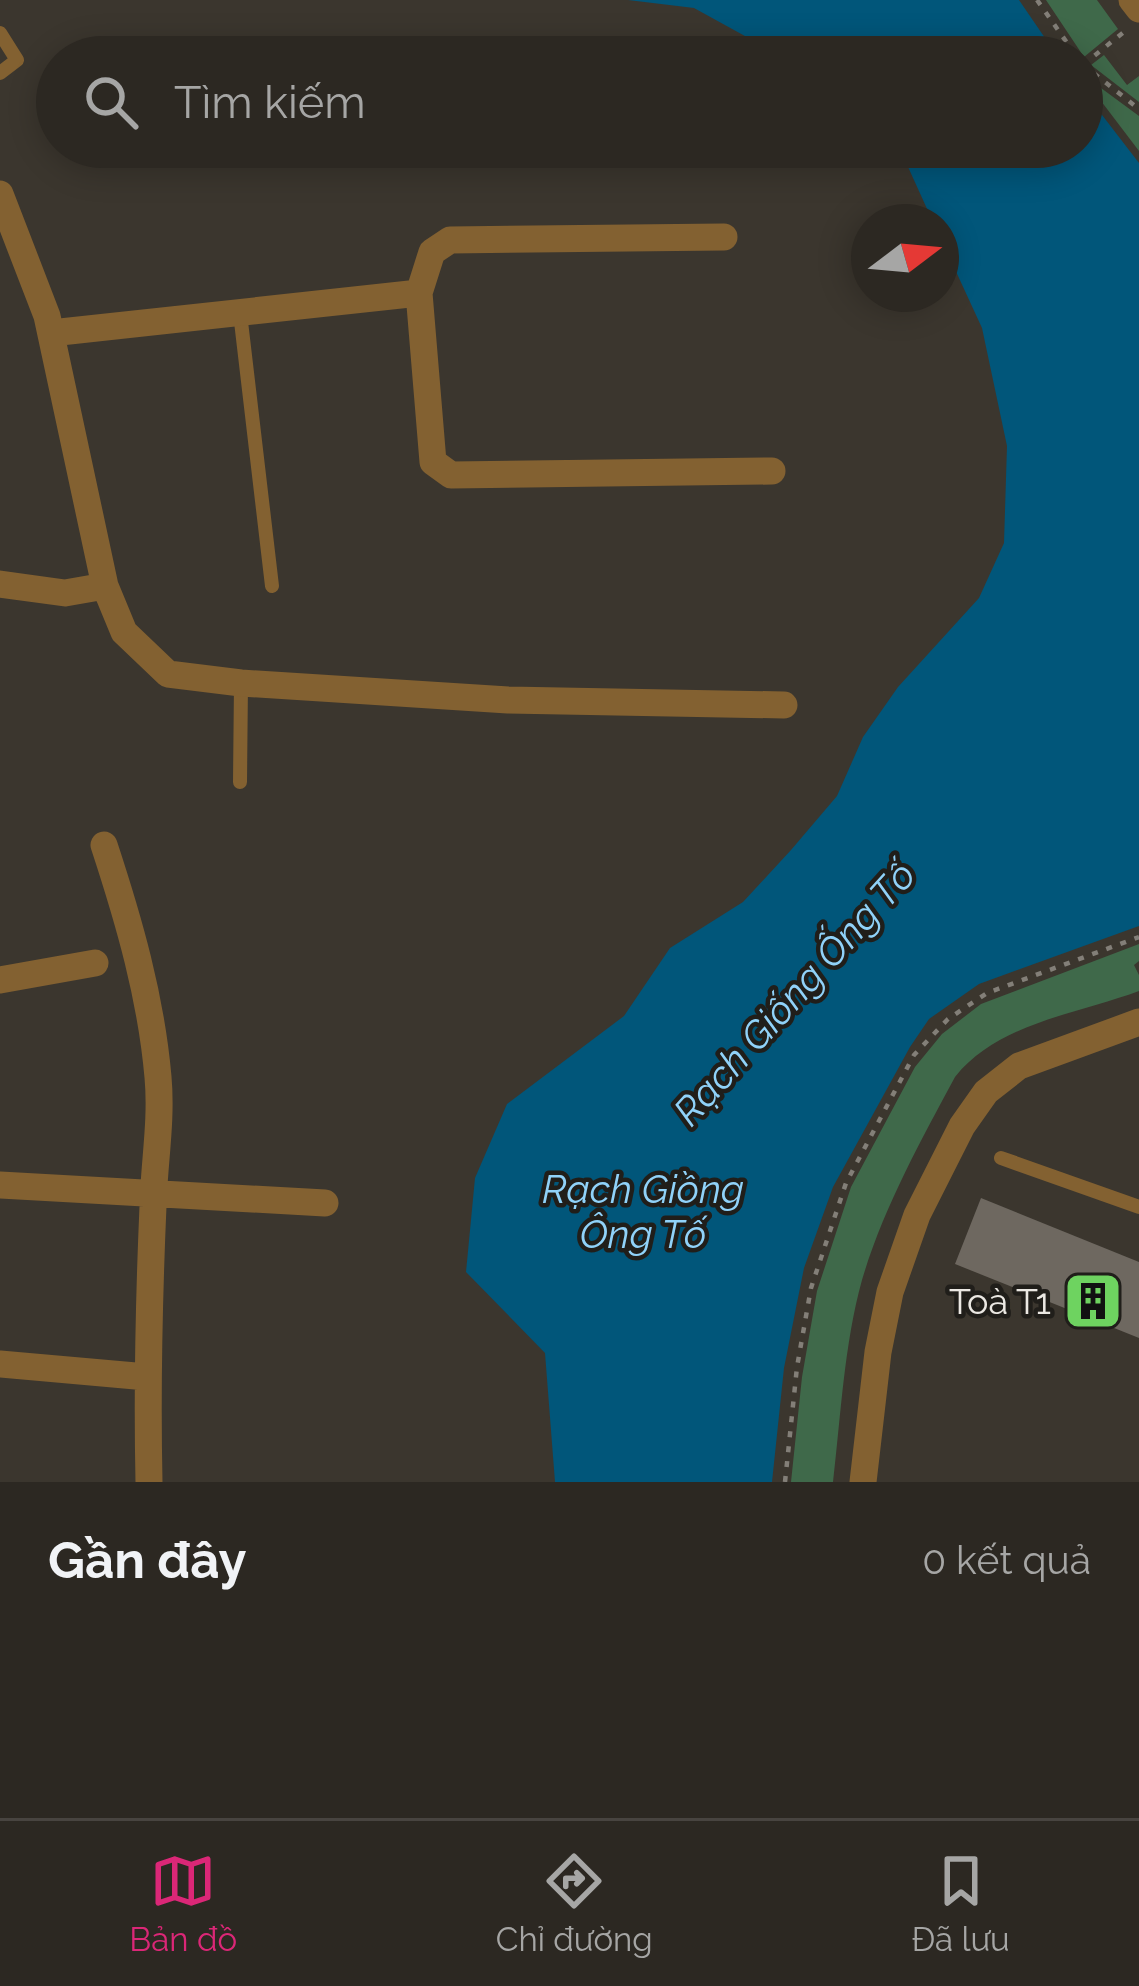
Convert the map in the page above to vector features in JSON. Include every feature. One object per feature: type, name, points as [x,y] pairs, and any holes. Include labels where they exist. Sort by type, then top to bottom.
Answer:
[{"type":"street","points":[[1132,0],[1132,20]]},
{"type":"street","points":[[0,194],[51,333],[105,586],[124,632],[169,674],[508,700],[784,705]]},
{"type":"street","points":[[724,237],[450,240],[432,252],[419,293],[433,462],[451,475],[772,471]]},
{"type":"street","points":[[51,333],[419,293]]},
{"type":"street","points":[[0,584],[64,593],[105,586]]},
{"type":"street","points":[[104,845],[138,949],[158,1078],[147,1377],[149,1482]]},
{"type":"street","points":[[0,980],[95,963]]},
{"type":"street","points":[[863,1482],[890,1292],[916,1215],[962,1126],[986,1092],[1019,1066],[1139,1022]]},
{"type":"street","points":[[0,1185],[325,1204]]},
{"type":"street","points":[[0,1364],[147,1377]]},
{"type":"lane","points":[[0,33],[17,60],[0,73]]},
{"type":"lane","points":[[240,313],[272,586]]},
{"type":"lane","points":[[240,782],[241,683]]},
{"type":"lane","points":[[1001,1158],[1139,1207]]},
{"type":"path","points":[[1037,0],[1062,36]]},
{"type":"path","points":[[1103,47],[1132,20]]},
{"type":"path","points":[[1103,81],[1139,109]]},
{"type":"path","points":[[785,1482],[811,1288],[847,1183],[914,1055],[948,1019],[987,993],[1139,938]]},
{"type":"green space","points":[[1046,0],[1097,0],[1118,29],[1103,41],[1103,36],[1070,36]]},
{"type":"green space","points":[[1103,56],[1127,85],[1139,76],[1139,102],[1103,74]]},
{"type":"green space","points":[[1103,89],[1139,116],[1139,151],[1103,104]]},
{"type":"green space","points":[[1139,944],[1139,961],[1134,965],[1139,991],[1016,1032],[993,1044],[955,1077],[891,1202],[862,1280],[847,1355],[833,1482],[791,1482],[817,1291],[851,1187],[915,1067],[942,1034],[981,1004]]},
{"type":"water","points":[[628,0],[1019,0],[1044,36],[745,36],[694,8]]},
{"type":"water","name":"Rạch Giồng Ông Tố","points":[[1103,116],[1139,163],[1139,926],[979,984],[929,1019],[910,1047],[833,1187],[804,1268],[784,1368],[772,1482],[555,1482],[545,1353],[466,1272],[475,1178],[507,1104],[624,1016],[670,948],[743,902],[837,796],[863,737],[898,687],[979,598],[1004,543],[1007,446],[982,328],[959,278],[959,204],[925,204],[909,168],[1103,168]]},
{"type":"building","name":"Toà T1","points":[[981,1198],[1139,1262],[1139,1338],[955,1264]]},
{"type":"place","name":"Toà T1","points":[[1093,1301]]},
{"type":"water label","name":"Rạch Giống Ống Tố","points":[[794,993]]}]
